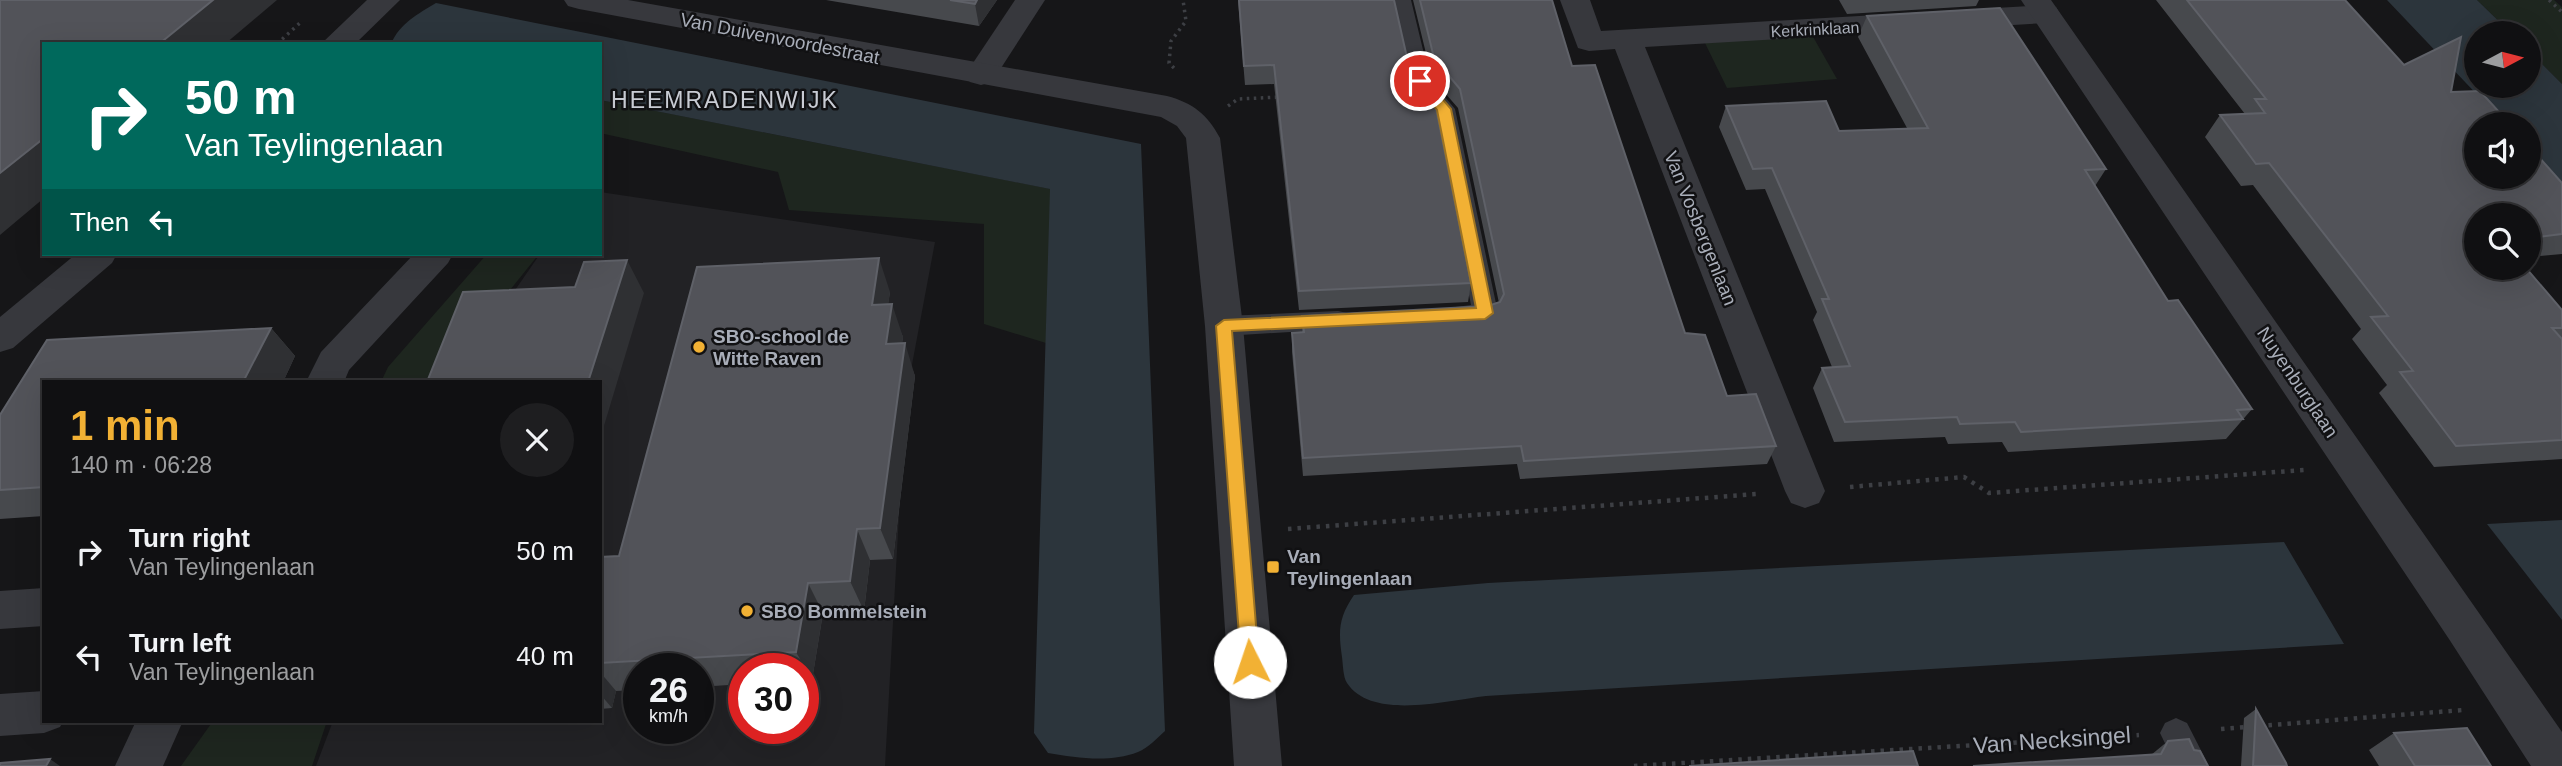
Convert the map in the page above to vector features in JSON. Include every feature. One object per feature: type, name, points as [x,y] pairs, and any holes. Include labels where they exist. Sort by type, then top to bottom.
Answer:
[{"type":"street","points":[[338,42],[385,0]]},
{"type":"street","name":"Van Duivenvoordestraat","points":[[579,0],[981,75]]},
{"type":"street","points":[[1030,0],[981,75],[1091,92],[1180,112],[1196,124],[1203,138],[1224,326],[1258,766]]},
{"type":"street","points":[[1575,0],[1589,41],[1626,39]]},
{"type":"street","name":"Kerkrinklaan","points":[[1626,39],[2040,7]]},
{"type":"street","name":"Nuyenburglaan","points":[[2040,7],[2558,766]]},
{"type":"street","name":"Van Vosbergenlaan","points":[[1626,39],[1805,491]]},
{"type":"street","points":[[0,338],[97,256]]},
{"type":"street","points":[[326,380],[334,362],[433,256]]},
{"type":"street","points":[[0,610],[42,607]]},
{"type":"street","points":[[0,715],[42,712]]},
{"type":"street","points":[[139,766],[159,723]]},
{"type":"lane","points":[[1401,0],[1420,81],[1444,109],[1485,313],[1430,316]]},
{"type":"lane","points":[[1224,326],[1361,319]]},
{"type":"lane","points":[[2176,733],[2193,766]]},
{"type":"path","points":[[1180,112],[1188,81],[1169,63],[1171,41],[1186,21],[1183,0]]},
{"type":"path","points":[[2549,0],[2562,12]]},
{"type":"path","name":"Van Necksingel","points":[[1634,766],[2176,733],[2518,706]]},
{"type":"shaded area","points":[[2387,0],[2477,0],[2499,21],[2464,21],[2464,81]]},
{"type":"shaded area","points":[[2477,0],[2554,0],[2562,7],[2562,84],[2541,63],[2541,21],[2499,21]]},
{"type":"shaded area","points":[[436,3],[1141,144],[1165,731],[1138,752],[1116,758],[1082,758],[1048,753],[1034,733],[1050,189],[602,100],[602,42],[392,42],[404,25]]},
{"type":"shaded area","points":[[1812,35],[1837,79],[1727,88],[1705,43]]},
{"type":"shaded area","points":[[2541,63],[2562,84],[2562,185],[2541,163],[2541,112],[2494,112],[2480,98],[2541,98]]},
{"type":"shaded area","points":[[602,100],[1051,189],[1046,343],[984,324],[984,224],[789,210],[778,172],[602,133]]},
{"type":"shaded area","points":[[602,192],[935,242],[911,370],[900,497],[885,766],[316,766],[332,723],[602,723],[602,380],[596,380],[491,325],[539,256],[602,256]]},
{"type":"shaded area","points":[[485,256],[537,256],[486,320],[463,380],[382,380],[388,367]]},
{"type":"shaded area","points":[[2562,520],[2562,620],[2487,524]]},
{"type":"shaded area","points":[[2284,542],[2344,644],[1486,696],[1412,705],[1374,702],[1359,695],[1347,683],[1343,670],[1341,624],[1354,595],[1488,583]]},
{"type":"shaded area","points":[[212,723],[326,723],[312,766],[181,766]]},
{"type":"building","points":[[0,0],[213,0],[161,42],[42,42],[42,140],[0,173]]},
{"type":"building","points":[[950,0],[977,0],[975,4]]},
{"type":"building","points":[[1239,0],[1394,0],[1408,62],[1433,93],[1471,283],[1299,291],[1274,65],[1244,66]]},
{"type":"building","points":[[1420,0],[1552,0],[1572,66],[1595,65],[1685,333],[1705,335],[1727,396],[1756,394],[1776,446],[1524,461],[1521,446],[1303,458],[1292,333],[1304,332],[1302,316],[1488,306],[1500,302],[1504,294],[1460,89],[1434,58]]},
{"type":"building","points":[[2187,0],[2345,0],[2404,65],[2461,37],[2451,92],[2464,92],[2464,98],[2486,98],[2499,112],[2464,112],[2464,189],[2541,189],[2541,159],[2562,183],[2562,234],[2541,237],[2541,203],[2464,203],[2464,280],[2536,280],[2562,310],[2562,328],[2552,328],[2562,339],[2562,440],[2456,446],[2400,372],[2413,371],[2371,317],[2388,316],[2269,163],[2256,164],[2220,115],[2265,113],[2255,99],[2266,99]]},
{"type":"building","points":[[2000,8],[2106,169],[2085,170],[2168,301],[2178,300],[2252,409],[2237,410],[2243,419],[2021,432],[2015,422],[1960,424],[1957,417],[1845,422],[1822,368],[1850,366],[1822,299],[1829,299],[1772,168],[1753,169],[1726,106],[1826,101],[1839,131],[1928,128],[1867,16]]},
{"type":"building","points":[[879,258],[872,305],[892,304],[886,344],[905,343],[880,528],[857,529],[850,581],[808,583],[796,652],[728,653],[728,656],[714,657],[714,653],[623,653],[623,662],[602,663],[602,557],[619,556],[697,267]]},
{"type":"building","points":[[627,260],[589,380],[428,380],[463,292],[575,287],[584,262]]},
{"type":"building","points":[[271,328],[244,380],[42,380],[42,487],[0,490],[0,415],[47,340]]},
{"type":"building","points":[[2256,709],[2286,763],[2287,766],[2253,766]]},
{"type":"building","points":[[2467,728],[2491,766],[2415,766],[2394,733]]},
{"type":"building","points":[[2189,739],[2194,750],[2200,751],[2208,766],[1973,766],[2161,754],[2168,741]]},
{"type":"building","points":[[1913,751],[1918,766],[1689,766]]},
{"type":"building","points":[[50,759],[46,766],[0,766],[0,763]]},
{"type":"place","name":"SBO-school de Witte Raven","points":[[699,347]]},
{"type":"place","name":"Van Teylingenlaan","points":[[1273,567]]},
{"type":"place","name":"SBO Bommelstein","points":[[747,611]]},
{"type":"district","name":"HEEMRADENWIJK","points":[[725,100]]},
{"type":"route","points":[[1250,662],[1224,326],[1485,313],[1444,109],[1420,81]]}]
